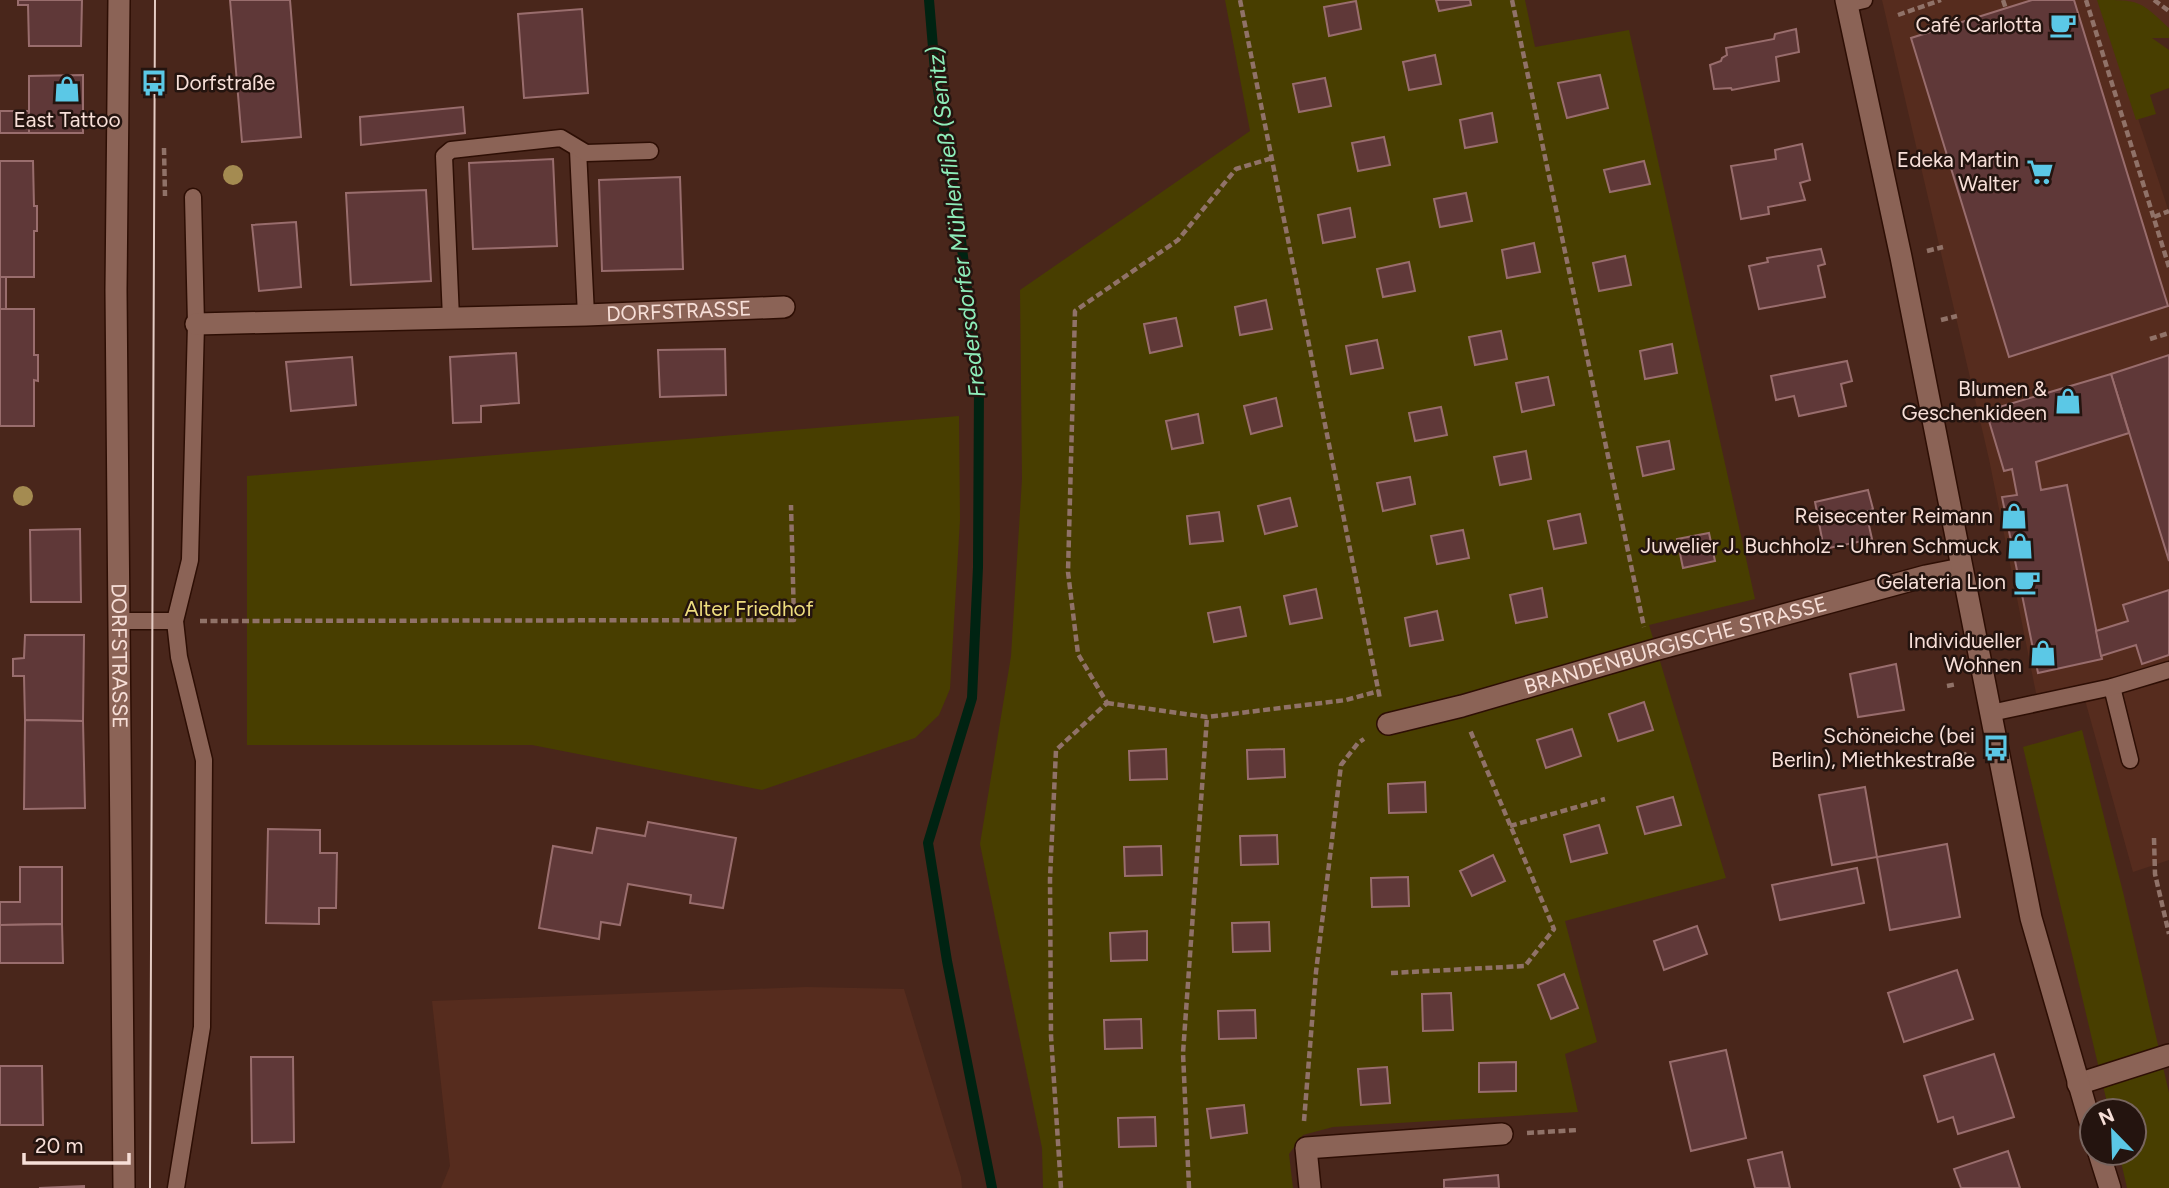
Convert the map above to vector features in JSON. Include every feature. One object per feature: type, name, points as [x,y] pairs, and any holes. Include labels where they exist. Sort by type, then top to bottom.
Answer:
[{"type":"street","name":"DORFSTRASSE","points":[[119,0],[116,290],[124,1188]]},
{"type":"street","points":[[1852,1],[2031,918],[2082,1097]]},
{"type":"street","name":"DORFSTRASSE","points":[[196,324],[586,315],[784,307]]},
{"type":"street","name":"BRANDENBURGISCHE STRASSE","points":[[1388,724],[1462,706],[1650,651],[1926,576],[1961,569]]},
{"type":"street","points":[[2078,1084],[2169,1055]]},
{"type":"street","points":[[1310,1188],[1306,1147],[1502,1134]]},
{"type":"street","points":[[2103,1167],[2110,1188]]},
{"type":"lane","points":[[451,318],[444,156],[451,150],[561,138],[586,153],[649,151]]},
{"type":"lane","points":[[578,150],[586,315]]},
{"type":"lane","points":[[176,1188],[202,1027],[204,760],[179,657],[175,621],[190,560],[196,324],[193,197]]},
{"type":"lane","points":[[120,621],[175,621]]},
{"type":"lane","points":[[1990,713],[2112,687],[2169,670]]},
{"type":"lane","points":[[2112,687],[2130,760]]},
{"type":"path","points":[[1240,0],[1379,691],[1388,724],[1358,743],[1341,765],[1316,972],[1303,1132],[1306,1147]]},
{"type":"path","points":[[1512,0],[1650,651]]},
{"type":"path","points":[[1898,15],[1941,0]]},
{"type":"path","points":[[2003,0],[2006,9]]},
{"type":"path","points":[[2086,0],[2169,267]]},
{"type":"path","points":[[2154,0],[2169,11]]},
{"type":"path","points":[[164,148],[166,198]]},
{"type":"path","points":[[1107,704],[1078,654],[1068,572],[1075,311],[1178,240],[1236,169],[1272,158]]},
{"type":"path","points":[[2154,217],[2169,211]]},
{"type":"path","points":[[1921,252],[1943,247]]},
{"type":"path","points":[[1935,321],[1957,316]]},
{"type":"path","points":[[2150,339],[2169,333]]},
{"type":"path","points":[[175,621],[794,620],[791,505]]},
{"type":"path","points":[[1061,1188],[1051,1036],[1050,879],[1056,750],[1107,704],[1207,717],[1346,700],[1379,691]]},
{"type":"path","points":[[1391,973],[1525,966],[1554,929],[1472,737],[1462,706]]},
{"type":"path","points":[[1189,1188],[1183,1053],[1207,717]]},
{"type":"path","points":[[1510,826],[1605,799]]},
{"type":"path","points":[[2154,838],[2155,874],[2169,934]]},
{"type":"path","points":[[1502,1134],[1578,1130]]},
{"type":"shaded area","points":[[1882,0],[2169,0],[2169,28],[2114,46],[2169,212],[2169,860],[2133,872],[2085,700],[2040,713],[1989,459]]},
{"type":"shaded area","points":[[806,987],[904,989],[961,1177],[962,1188],[441,1188],[450,1166],[432,1001]]},
{"type":"green space","points":[[1225,0],[1525,0],[1535,47],[1629,30],[1755,599],[1649,625],[1726,878],[1565,921],[1597,1042],[1565,1054],[1578,1112],[1333,1127],[1303,1135],[1289,1154],[1293,1188],[1043,1188],[1042,1148],[980,844],[1011,656],[1022,479],[1020,290],[1250,131]]},
{"type":"green space","points":[[2097,0],[2131,1],[2144,7],[2169,28],[2169,38],[2152,38],[2169,50],[2169,88],[2150,95],[2156,114],[2136,120]]},
{"type":"green space","name":"Alter Friedhof","points":[[959,416],[960,520],[950,689],[939,715],[915,738],[762,790],[532,745],[247,745],[247,476]]},
{"type":"green space","points":[[2082,730],[2124,896],[2169,1093],[2169,1188],[2127,1188],[2122,1167],[2148,1167],[2148,1097],[2106,1097],[2023,747]]},
{"type":"building","points":[[18,0],[82,0],[81,46],[29,46],[28,5],[18,5]]},
{"type":"building","points":[[230,0],[290,0],[301,137],[242,142]]},
{"type":"building","points":[[1436,0],[1470,0],[1471,5],[1439,11]]},
{"type":"building","name":"Edeka Martin Walter","points":[[2032,0],[2074,0],[2168,306],[2009,357],[1911,38]]},
{"type":"building","points":[[1356,1],[1361,29],[1329,36],[1324,7]]},
{"type":"building","points":[[582,9],[588,93],[524,98],[518,14]]},
{"type":"building","points":[[1796,29],[1799,52],[1776,57],[1779,81],[1732,90],[1714,89],[1710,65],[1721,61],[1727,55],[1726,48],[1774,39],[1775,34]]},
{"type":"building","points":[[1435,55],[1441,84],[1409,90],[1403,62]]},
{"type":"building","points":[[83,75],[83,133],[29,133],[29,76]]},
{"type":"building","points":[[1600,75],[1608,108],[1567,118],[1558,83]]},
{"type":"building","points":[[1325,78],[1331,106],[1299,112],[1293,84]]},
{"type":"building","points":[[463,107],[465,133],[361,145],[360,117]]},
{"type":"building","points":[[0,111],[29,111],[29,133],[0,133]]},
{"type":"building","points":[[1492,113],[1497,142],[1465,148],[1460,120]]},
{"type":"building","points":[[1384,137],[1390,165],[1358,171],[1352,143]]},
{"type":"building","points":[[1802,144],[1810,180],[1800,183],[1805,200],[1768,207],[1769,214],[1741,219],[1731,166],[1776,159],[1775,150]]},
{"type":"building","points":[[553,159],[557,246],[473,249],[469,163]]},
{"type":"building","points":[[0,161],[33,161],[34,206],[37,206],[34,277],[0,277]]},
{"type":"building","points":[[1644,161],[1650,184],[1610,192],[1604,170]]},
{"type":"building","points":[[680,177],[683,269],[602,271],[599,180]]},
{"type":"building","points":[[426,190],[431,281],[351,285],[346,193]]},
{"type":"building","points":[[1466,193],[1472,221],[1440,227],[1434,199]]},
{"type":"building","points":[[1350,208],[1355,237],[1323,243],[1318,215]]},
{"type":"building","points":[[296,222],[301,287],[259,291],[252,225]]},
{"type":"building","points":[[1534,243],[1540,272],[1507,278],[1502,250]]},
{"type":"building","points":[[1821,249],[1825,264],[1818,266],[1825,297],[1759,309],[1749,266],[1768,262],[1767,258]]},
{"type":"building","points":[[1625,256],[1631,285],[1599,291],[1593,263]]},
{"type":"building","points":[[1409,262],[1415,291],[1383,297],[1377,269]]},
{"type":"building","points":[[0,277],[6,277],[6,309],[0,309]]},
{"type":"building","points":[[1266,300],[1272,329],[1240,335],[1235,307]]},
{"type":"building","points":[[0,309],[34,309],[34,355],[38,355],[38,381],[34,380],[34,426],[0,426]]},
{"type":"building","points":[[1176,318],[1182,346],[1150,353],[1144,324]]},
{"type":"building","points":[[1501,331],[1507,359],[1475,365],[1469,337]]},
{"type":"building","points":[[1377,340],[1383,368],[1351,374],[1346,346]]},
{"type":"building","points":[[1672,344],[1677,373],[1645,379],[1640,351]]},
{"type":"building","points":[[725,349],[726,395],[660,397],[658,350]]},
{"type":"building","points":[[516,353],[519,403],[481,406],[481,422],[453,423],[450,357]]},
{"type":"building","points":[[2169,355],[2169,561],[2111,374]]},
{"type":"building","points":[[352,357],[356,405],[291,411],[286,362]]},
{"type":"building","points":[[1847,361],[1852,381],[1841,384],[1846,406],[1799,416],[1794,396],[1776,400],[1771,376]]},
{"type":"building","points":[[2111,374],[2129,433],[2036,462],[2041,490],[2067,485],[2102,659],[2038,673],[2002,497],[2017,495],[2012,469],[2004,471],[1986,411]]},
{"type":"building","points":[[1548,377],[1554,405],[1522,412],[1516,383]]},
{"type":"building","points":[[1276,398],[1282,426],[1251,434],[1244,406]]},
{"type":"building","points":[[1441,407],[1447,435],[1415,441],[1409,413]]},
{"type":"building","points":[[1198,414],[1203,443],[1172,449],[1166,421]]},
{"type":"building","points":[[1669,441],[1674,469],[1643,476],[1637,447]]},
{"type":"building","points":[[1526,451],[1531,479],[1500,485],[1494,457]]},
{"type":"building","points":[[1410,477],[1415,504],[1383,511],[1377,483]]},
{"type":"building","points":[[1868,490],[1873,509],[1866,512],[1872,539],[1824,549],[1815,502]]},
{"type":"building","points":[[1290,498],[1297,526],[1265,534],[1258,506]]},
{"type":"building","points":[[1219,512],[1223,541],[1190,544],[1187,516]]},
{"type":"building","points":[[1580,514],[1586,543],[1554,549],[1548,521]]},
{"type":"building","points":[[80,529],[81,602],[31,602],[30,530]]},
{"type":"building","points":[[1463,530],[1469,558],[1437,564],[1431,536]]},
{"type":"building","points":[[1709,533],[1715,561],[1683,568],[1677,539]]},
{"type":"building","points":[[1542,588],[1547,617],[1516,623],[1510,595]]},
{"type":"building","points":[[1316,589],[1322,618],[1290,624],[1284,596]]},
{"type":"building","points":[[2169,590],[2169,655],[2142,664],[2136,645],[2101,656],[2096,631],[2128,621],[2123,605]]},
{"type":"building","points":[[1240,607],[1246,636],[1214,642],[1208,613]]},
{"type":"building","points":[[1437,611],[1443,640],[1410,646],[1405,618]]},
{"type":"building","points":[[25,635],[84,635],[83,721],[25,720],[24,676],[13,676],[13,659],[24,658]]},
{"type":"building","points":[[1896,664],[1904,710],[1858,717],[1850,674]]},
{"type":"building","points":[[1644,702],[1653,730],[1618,741],[1609,714]]},
{"type":"building","points":[[25,720],[83,721],[85,808],[24,809]]},
{"type":"building","points":[[1572,729],[1581,756],[1546,768],[1537,740]]},
{"type":"building","points":[[1166,749],[1167,779],[1130,780],[1129,751]]},
{"type":"building","points":[[1284,749],[1285,777],[1248,779],[1247,750]]},
{"type":"building","points":[[1425,782],[1426,812],[1389,813],[1388,784]]},
{"type":"building","points":[[1865,787],[1877,857],[1832,865],[1819,795]]},
{"type":"building","points":[[1673,797],[1681,825],[1645,834],[1637,807]]},
{"type":"building","points":[[648,822],[736,838],[723,908],[690,903],[691,895],[628,884],[620,925],[601,922],[599,939],[539,928],[553,846],[592,853],[597,828],[645,836]]},
{"type":"building","points":[[1599,825],[1607,853],[1571,862],[1564,835]]},
{"type":"building","points":[[268,829],[320,830],[320,853],[337,853],[336,908],[319,908],[319,924],[266,923]]},
{"type":"building","points":[[1277,835],[1278,864],[1241,865],[1240,836]]},
{"type":"building","points":[[1947,844],[1960,917],[1890,930],[1877,857]]},
{"type":"building","points":[[1161,846],[1162,875],[1125,876],[1124,847]]},
{"type":"building","points":[[1493,855],[1505,881],[1472,896],[1460,871]]},
{"type":"building","points":[[20,867],[62,867],[62,924],[0,925],[0,902],[20,902]]},
{"type":"building","points":[[1857,868],[1864,903],[1780,920],[1772,885]]},
{"type":"building","points":[[1408,877],[1409,906],[1372,907],[1371,878]]},
{"type":"building","points":[[1269,922],[1270,951],[1233,952],[1232,923]]},
{"type":"building","points":[[62,924],[63,963],[0,963],[0,925]]},
{"type":"building","points":[[1697,926],[1707,954],[1664,970],[1654,941]]},
{"type":"building","points":[[1147,931],[1147,960],[1111,961],[1110,933]]},
{"type":"building","points":[[1957,970],[1973,1019],[1904,1042],[1888,993]]},
{"type":"building","points":[[1564,974],[1578,1008],[1551,1019],[1538,985]]},
{"type":"building","points":[[1451,993],[1453,1030],[1423,1031],[1422,994]]},
{"type":"building","points":[[1255,1010],[1256,1038],[1219,1039],[1218,1011]]},
{"type":"building","points":[[1141,1019],[1142,1048],[1105,1049],[1104,1020]]},
{"type":"building","points":[[1726,1050],[1746,1138],[1691,1151],[1670,1062]]},
{"type":"building","points":[[1994,1054],[2014,1117],[1958,1134],[1953,1117],[1938,1122],[1924,1076]]},
{"type":"building","points":[[251,1057],[293,1057],[294,1142],[252,1143]]},
{"type":"building","points":[[1516,1062],[1516,1091],[1479,1092],[1479,1063]]},
{"type":"building","points":[[0,1066],[42,1066],[43,1125],[0,1125]]},
{"type":"building","points":[[1387,1067],[1390,1103],[1361,1105],[1358,1069]]},
{"type":"building","points":[[1244,1105],[1247,1133],[1211,1138],[1207,1109]]},
{"type":"building","points":[[1155,1117],[1156,1146],[1119,1147],[1118,1118]]},
{"type":"building","points":[[2008,1151],[2020,1188],[1961,1188],[1954,1169]]},
{"type":"building","points":[[1782,1152],[1790,1188],[1755,1188],[1748,1160]]},
{"type":"building","points":[[1498,1175],[1499,1188],[1444,1188],[1444,1180]]},
{"type":"building","points":[[84,1186],[84,1188],[39,1188]]},
{"type":"waterway","name":"Fredersdorfer Mühlenfließ (Senitz)","points":[[929,0],[935,71],[959,224],[979,385],[978,567],[972,698],[928,843],[947,961],[992,1188]]},
{"type":"tram line","points":[[150,1188],[155,0]]},
{"type":"place","name":"Café Carlotta","points":[[2063,25]]},
{"type":"place","name":"Dorfstraße","points":[[154,83]]},
{"type":"place","name":"East Tattoo","points":[[67,89]]},
{"type":"place","name":"Edeka Martin Walter","points":[[2040,172]]},
{"type":"place","name":"Blumen & Geschenkideen","points":[[2068,401]]},
{"type":"place","name":"Reisecenter Reimann","points":[[2014,516]]},
{"type":"place","name":"Juwelier J. Buchholz - Uhren Schmuck","points":[[2020,546]]},
{"type":"place","name":"Gelateria Lion","points":[[2027,582]]},
{"type":"place","name":"Individueller Wohnen","points":[[2043,653]]},
{"type":"place","name":"Schöneiche (bei Berlin), Miethkestraße","points":[[1996,748]]}]
